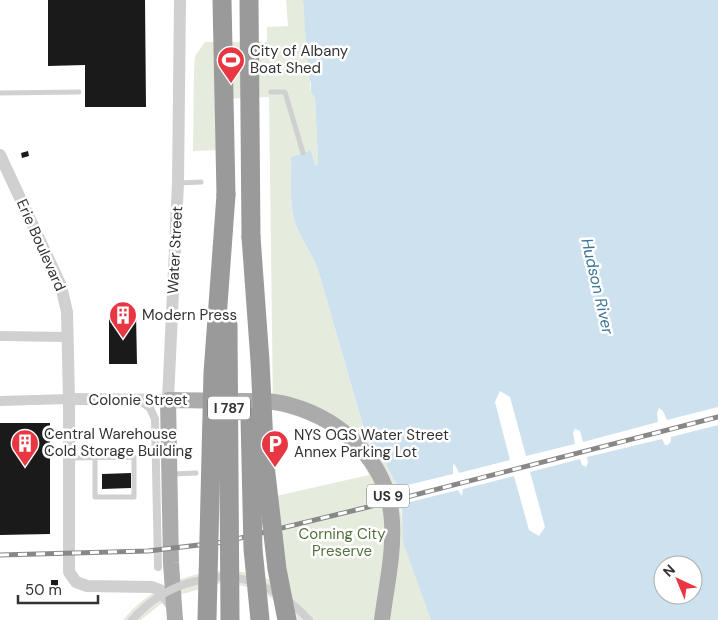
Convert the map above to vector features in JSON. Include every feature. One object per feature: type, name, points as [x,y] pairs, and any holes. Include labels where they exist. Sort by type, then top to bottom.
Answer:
[{"type":"highway","name":"I 787","points":[[222,0],[230,620]]},
{"type":"highway","name":"I 787","points":[[249,0],[251,494],[255,574],[260,620]]},
{"type":"highway","points":[[207,620],[213,373],[226,196]]},
{"type":"highway","points":[[251,237],[265,465],[277,569],[287,620]]},
{"type":"main road","name":"Colonie Street","points":[[168,400],[274,402],[304,410],[328,421],[349,436],[370,459],[384,486],[391,508],[393,531],[382,620]]},
{"type":"main road","name":"Water Street","points":[[168,400],[174,617]]},
{"type":"street","name":"Water Street","points":[[168,400],[178,183],[180,0]]},
{"type":"street","name":"Erie Boulevard","points":[[0,155],[61,286],[67,312],[69,570],[76,582],[87,586],[104,588],[152,587],[160,590],[167,597],[174,617]]},
{"type":"street","points":[[0,336],[68,337]]},
{"type":"street","name":"Colonie Street","points":[[0,402],[69,399],[168,400]]},
{"type":"street","points":[[140,400],[150,408],[155,419],[158,567]]},
{"type":"street","points":[[132,620],[147,605],[162,594],[188,583],[217,577],[243,580],[269,590],[286,600],[309,620]]},
{"type":"lane","points":[[0,93],[79,92]]},
{"type":"lane","points":[[271,92],[285,92],[303,153]]},
{"type":"lane","points":[[178,183],[201,182]]},
{"type":"lane","points":[[69,458],[95,457],[134,457],[134,497],[95,497],[95,457]]},
{"type":"lane","points":[[170,474],[196,473]]},
{"type":"green space","name":"Corning City Preserve","points":[[286,0],[303,0],[311,93],[315,96],[318,164],[315,165],[311,150],[291,157],[291,202],[294,220],[318,270],[363,430],[382,457],[397,485],[403,526],[431,620],[294,620],[273,599],[262,592],[243,586],[221,583],[176,596],[161,604],[141,620],[123,620],[147,597],[161,588],[193,575],[210,572],[243,572],[288,585],[276,496],[369,475],[353,450],[329,431],[302,418],[273,410],[269,97],[219,99],[220,150],[193,151],[195,56],[205,42],[267,42],[267,27],[288,26]]},
{"type":"water","name":"Hudson River","points":[[303,0],[718,0],[718,620],[431,620],[403,542],[402,512],[397,485],[382,457],[365,434],[318,270],[294,220],[291,202],[291,157],[311,150],[315,165],[318,164],[315,97],[311,93],[308,72]]},
{"type":"pier","points":[[500,391],[510,397],[526,456],[575,444],[573,433],[575,429],[580,431],[583,442],[658,422],[657,413],[659,408],[663,411],[667,420],[718,407],[718,425],[671,437],[668,445],[665,445],[662,439],[587,457],[588,463],[586,467],[582,465],[580,459],[530,472],[545,527],[539,536],[529,530],[514,476],[463,489],[462,496],[458,490],[398,505],[395,488],[453,474],[453,464],[459,473],[510,460],[495,402]]},
{"type":"building","points":[[48,0],[145,0],[146,107],[85,107],[85,65],[48,66]]},
{"type":"building","points":[[28,151],[29,156],[22,158],[21,153]]},
{"type":"building","name":"Modern Press","points":[[109,314],[136,314],[137,364],[109,364]]},
{"type":"building","name":"Central Warehouse Cold Storage Building","points":[[0,423],[50,423],[50,534],[0,535]]},
{"type":"building","points":[[131,473],[131,488],[102,489],[102,474]]},
{"type":"building","points":[[51,580],[58,580],[58,586],[51,586]]},
{"type":"railway","points":[[0,555],[148,551],[224,542],[718,417]]},
{"type":"place","name":"City of Albany Boat Shed","points":[[231,84]]},
{"type":"place","name":"Modern Press","points":[[123,339]]},
{"type":"place","name":"Central Warehouse Cold Storage Building","points":[[25,467]]},
{"type":"place","name":"NYS OGS Water Street Annex Parking Lot","points":[[275,468]]}]
